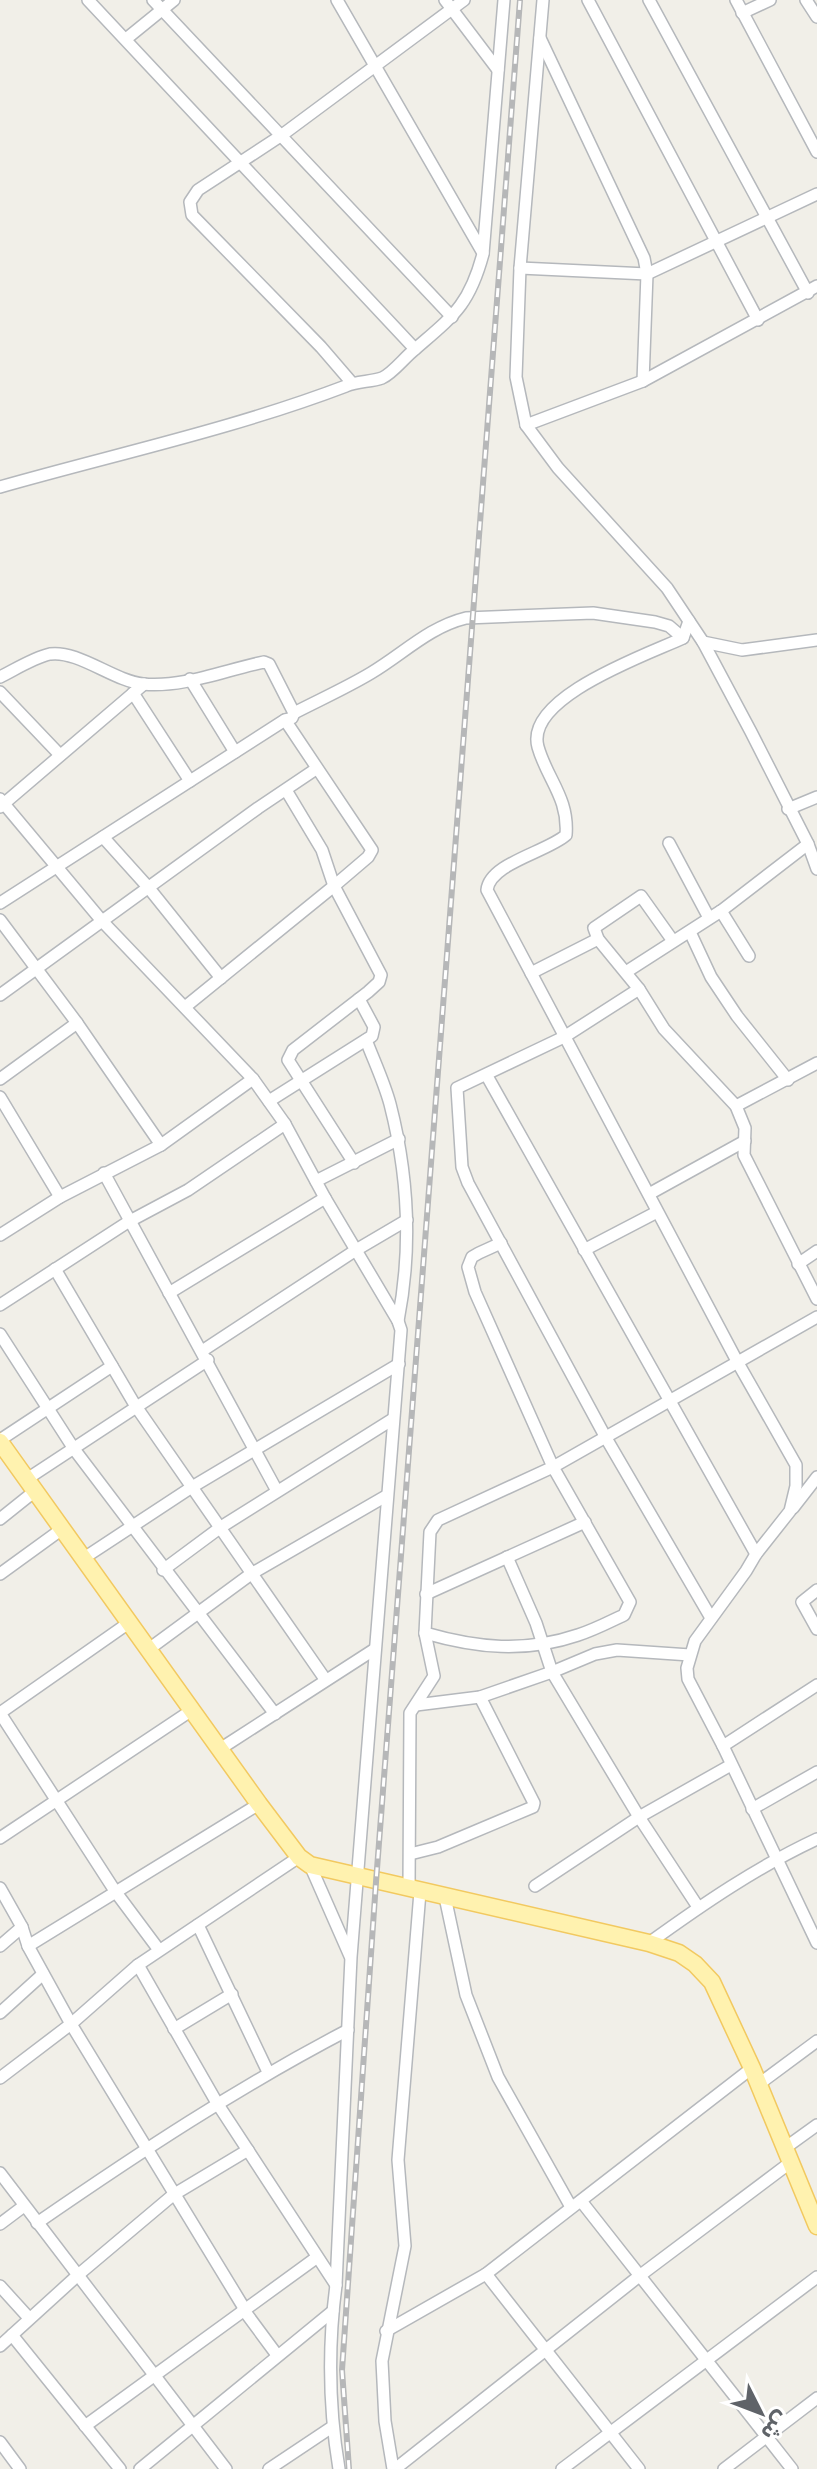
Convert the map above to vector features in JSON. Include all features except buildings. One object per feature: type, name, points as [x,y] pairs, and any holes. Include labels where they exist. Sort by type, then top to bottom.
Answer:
[{"type":"main road","points":[[0,1441],[259,1804],[305,1861],[358,1878],[649,1943],[679,1953],[704,1972],[719,1995],[752,2068],[817,2226]]},
{"type":"street","points":[[88,0],[415,349]]},
{"type":"street","points":[[126,39],[157,5],[174,0]]},
{"type":"street","points":[[337,0],[483,254]]},
{"type":"street","points":[[352,383],[192,215],[190,202],[198,190],[282,135],[448,4],[464,0]]},
{"type":"street","points":[[0,487],[284,409],[352,383],[383,378],[452,317],[464,305],[476,283],[483,254],[504,0]]},
{"type":"street","points":[[543,0],[520,268],[516,377],[526,425],[558,468],[667,588],[703,642],[808,844],[817,869]]},
{"type":"street","points":[[588,0],[758,320]]},
{"type":"street","points":[[526,425],[643,381],[812,289],[767,217],[649,0]]},
{"type":"street","points":[[736,0],[817,152]]},
{"type":"street","points":[[742,13],[770,0]]},
{"type":"street","points":[[806,0],[817,17]]},
{"type":"street","points":[[448,4],[498,70]]},
{"type":"street","points":[[157,5],[452,317]]},
{"type":"street","points":[[540,38],[640,249],[647,274],[643,381]]},
{"type":"street","points":[[804,128],[817,121]]},
{"type":"street","points":[[520,268],[647,274],[817,194]]},
{"type":"street","points":[[0,903],[289,717],[373,672],[429,632],[450,622],[466,618],[593,613],[655,622],[669,626],[683,638]]},
{"type":"street","points":[[689,621],[683,638],[577,688],[544,717],[537,738],[538,748],[562,796],[566,835],[502,869],[487,884],[487,890],[738,1363],[796,1465],[796,1486],[790,1511]]},
{"type":"street","points":[[703,642],[742,650],[817,640]]},
{"type":"street","points":[[0,677],[47,655],[60,653],[128,682],[144,684],[164,685],[264,662],[269,664],[289,717],[316,769],[372,850],[334,886],[185,1007]]},
{"type":"street","points":[[190,679],[235,752]]},
{"type":"street","points":[[144,684],[1,804],[102,921],[253,1079],[285,1124],[401,1330],[351,1957],[333,2311],[332,2427],[339,2469]]},
{"type":"street","points":[[0,692],[60,755]]},
{"type":"street","points":[[133,693],[190,781]]},
{"type":"street","points":[[0,995],[316,769]]},
{"type":"street","points":[[286,790],[322,850],[334,886],[381,975],[379,982],[289,1055],[288,1060],[354,1163]]},
{"type":"street","points":[[788,809],[817,797]]},
{"type":"street","points":[[103,837],[148,887],[221,978]]},
{"type":"street","points":[[669,843],[709,918]]},
{"type":"street","points":[[626,972],[721,911],[808,844]]},
{"type":"street","points":[[673,941],[641,896],[594,928],[598,939],[639,989],[676,1044],[736,1106],[745,1128],[744,1155],[817,1299]]},
{"type":"street","points":[[721,911],[749,956]]},
{"type":"street","points":[[0,920],[77,1023],[161,1145]]},
{"type":"street","points":[[690,932],[719,990],[788,1080]]},
{"type":"street","points":[[531,973],[598,939]]},
{"type":"street","points":[[639,989],[564,1037],[457,1088],[462,1167],[606,1438],[711,1618]]},
{"type":"street","points":[[269,1101],[372,1036],[374,1027],[359,999]]},
{"type":"street","points":[[0,1079],[77,1023]]},
{"type":"street","points":[[366,1040],[390,1103],[399,1139],[407,1220],[403,1296],[398,1321]]},
{"type":"street","points":[[736,1106],[817,1063]]},
{"type":"street","points":[[487,1076],[756,1554]]},
{"type":"street","points":[[0,1235],[60,1197],[161,1145],[253,1079]]},
{"type":"street","points":[[0,1097],[60,1197]]},
{"type":"street","points":[[0,1305],[128,1222],[188,1190],[285,1124]]},
{"type":"street","points":[[316,1181],[399,1139]]},
{"type":"street","points":[[649,1194],[745,1141]]},
{"type":"street","points":[[104,1173],[277,1491]]},
{"type":"street","points":[[169,1293],[325,1198]]},
{"type":"street","points":[[584,1250],[657,1212]]},
{"type":"street","points":[[0,1519],[31,1485],[74,1449],[356,1250],[407,1220]]},
{"type":"street","points":[[425,1633],[490,1648],[540,1643],[578,1636],[624,1615],[630,1602],[553,1467],[475,1292],[468,1267],[472,1257],[501,1243]]},
{"type":"street","points":[[798,1264],[817,1251]]},
{"type":"street","points":[[55,1269],[135,1405],[325,1679]]},
{"type":"street","points":[[817,1317],[553,1467],[438,1520],[430,1532],[425,1633],[434,1676],[410,1713],[410,1854],[415,1890],[398,2160],[405,2246],[382,2361],[385,2421],[394,2469],[638,2277],[788,2155],[817,2125]]},
{"type":"street","points":[[0,1334],[74,1449],[275,1714]]},
{"type":"street","points":[[84,1558],[192,1487],[399,1364]]},
{"type":"street","points":[[0,1441],[112,1366]]},
{"type":"street","points":[[163,1570],[221,1527],[393,1419]]},
{"type":"street","points":[[817,1477],[756,1554],[695,1641],[688,1679],[817,1943]]},
{"type":"street","points":[[149,1649],[251,1574],[386,1496]]},
{"type":"street","points":[[426,1594],[585,1522]]},
{"type":"street","points":[[0,1574],[62,1529]]},
{"type":"street","points":[[507,1557],[536,1623],[540,1643],[552,1672],[639,1817],[698,1907]]},
{"type":"street","points":[[817,1590],[802,1602],[817,1629]]},
{"type":"street","points":[[130,1622],[0,1713],[115,1891],[159,1950]]},
{"type":"street","points":[[220,1749],[375,1649]]},
{"type":"street","points":[[416,1705],[480,1697],[595,1654],[617,1650],[690,1655]]},
{"type":"street","points":[[723,1746],[817,1685]]},
{"type":"street","points":[[410,1854],[438,1847],[533,1807],[534,1803],[480,1697]]},
{"type":"street","points":[[0,1838],[192,1710]]},
{"type":"street","points":[[535,1886],[639,1817],[731,1765]]},
{"type":"street","points":[[752,1809],[817,1772]]},
{"type":"street","points":[[28,1946],[259,1804]]},
{"type":"street","points":[[649,1943],[698,1907],[777,1858],[817,1839]]},
{"type":"street","points":[[0,2078],[71,2024],[159,1950],[305,1861],[351,1957]]},
{"type":"street","points":[[0,1888],[71,2024],[243,2308],[277,2355]]},
{"type":"street","points":[[445,1897],[466,1995],[498,2077],[576,2204],[707,2359],[792,2469]]},
{"type":"street","points":[[198,1925],[268,2072]]},
{"type":"street","points":[[0,1946],[22,1927]]},
{"type":"street","points":[[138,1965],[217,2103],[336,2285]]},
{"type":"street","points":[[0,2013],[43,1974]]},
{"type":"street","points":[[174,2029],[232,1994]]},
{"type":"street","points":[[37,2223],[217,2103],[348,2030]]},
{"type":"street","points":[[759,2084],[817,2041]]},
{"type":"street","points":[[386,2331],[486,2274],[752,2068]]},
{"type":"street","points":[[0,2346],[173,2195],[248,2150]]},
{"type":"street","points":[[0,2173],[226,2469]]},
{"type":"street","points":[[0,2224],[24,2206]]},
{"type":"street","points":[[85,2426],[156,2376],[243,2308],[316,2258]]},
{"type":"street","points":[[486,2274],[639,2469]]},
{"type":"street","points":[[562,2469],[817,2277]]},
{"type":"street","points":[[0,2286],[29,2318]]},
{"type":"street","points":[[140,2469],[191,2424],[333,2311]]},
{"type":"street","points":[[12,2335],[120,2469]]},
{"type":"street","points":[[724,2469],[817,2398]]},
{"type":"street","points":[[269,2469],[332,2427]]},
{"type":"street","points":[[0,2442],[20,2469]]},
{"type":"railway","points":[[349,2469],[342,2370],[376,1882],[520,0]]}]
